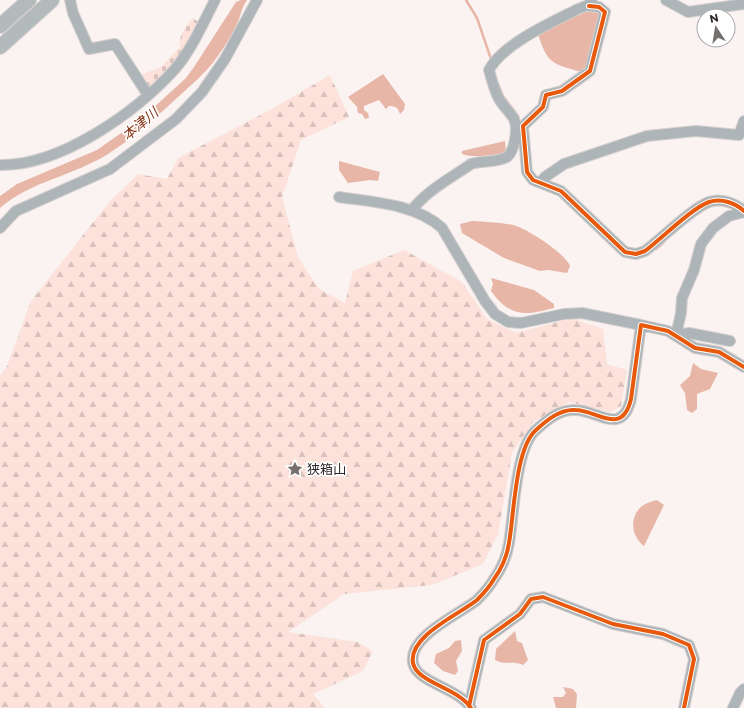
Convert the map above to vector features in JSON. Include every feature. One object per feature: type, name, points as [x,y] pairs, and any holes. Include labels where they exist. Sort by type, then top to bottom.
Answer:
[{"type":"highway","points":[[0,26],[29,0]]},
{"type":"highway","points":[[0,47],[52,0]]},
{"type":"street","points":[[70,0],[73,13],[89,49],[115,44],[148,95]]},
{"type":"street","points":[[0,164],[16,165],[64,150],[94,135],[148,95],[176,68],[196,37],[214,0]]},
{"type":"street","points":[[0,228],[16,210],[110,169],[176,119],[202,92],[225,59],[257,0]]},
{"type":"street","points":[[666,0],[688,12],[744,4]]},
{"type":"street","points":[[412,210],[422,199],[471,164],[499,160],[508,156],[513,149],[515,121],[500,100],[494,88],[489,70],[492,63],[530,33],[578,8],[591,3],[605,12],[590,71],[562,91],[546,95],[543,107],[523,126],[527,172],[533,180],[561,191],[625,252],[636,254],[645,251],[697,209],[709,202],[721,200],[739,206],[744,212],[729,216],[713,228],[701,244],[694,270],[682,298],[676,335]]},
{"type":"street","points":[[541,182],[545,177],[564,164],[636,139],[647,136],[696,131],[739,135],[744,120]]},
{"type":"street","points":[[339,197],[412,210],[432,219],[442,228],[485,301],[495,314],[508,322],[521,323],[564,314],[582,313],[654,327],[676,335],[694,348],[719,352],[744,366]]},
{"type":"street","points":[[470,707],[461,697],[426,680],[416,671],[413,663],[414,654],[422,639],[433,629],[477,599],[494,580],[504,562],[509,544],[518,477],[524,448],[534,431],[547,420],[562,411],[576,410],[611,420],[623,416],[628,409],[641,325]]},
{"type":"street","points":[[676,335],[689,333],[730,341]]},
{"type":"street","points":[[470,707],[484,640],[520,614],[532,599],[543,597],[613,624],[663,634],[689,645],[694,658],[684,708]]},
{"type":"street","points":[[733,708],[740,693],[744,689]]},
{"type":"green space","points":[[192,18],[201,23],[181,58],[149,92],[140,75],[161,67],[180,47],[181,35]]},
{"type":"green space","points":[[330,75],[349,117],[301,140],[282,197],[298,257],[319,289],[345,303],[353,271],[404,250],[462,282],[487,319],[516,333],[572,318],[603,329],[607,364],[627,370],[621,406],[611,412],[569,402],[533,422],[512,453],[498,534],[483,564],[432,585],[344,594],[288,632],[357,642],[373,651],[363,671],[313,694],[325,708],[0,708],[0,376],[7,366],[31,301],[110,201],[138,174],[167,179],[178,158],[270,110]]},
{"type":"water","name":"本津川","points":[[247,0],[234,31],[218,56],[198,79],[152,121],[126,142],[95,162],[25,191],[0,208],[0,196],[17,184],[97,150],[141,119],[186,78],[236,2]]},
{"type":"water","points":[[586,11],[598,13],[600,15],[586,69],[581,72],[563,67],[552,61],[545,52],[538,34]]},
{"type":"water","points":[[383,74],[405,104],[404,110],[400,114],[395,107],[389,106],[386,109],[379,100],[364,106],[364,110],[368,113],[369,118],[365,119],[362,114],[358,113],[357,107],[348,97]]},
{"type":"water","points":[[505,141],[506,152],[484,156],[462,154],[462,151]]},
{"type":"water","points":[[339,161],[380,172],[378,181],[370,180],[348,183],[339,170]]},
{"type":"water","points":[[472,221],[508,224],[527,231],[553,248],[567,261],[570,266],[567,273],[548,270],[540,271],[504,258],[462,233],[460,224]]},
{"type":"water","points":[[491,278],[534,290],[554,304],[554,308],[526,313],[511,310],[498,300],[491,291],[493,284]]},
{"type":"water","points":[[693,363],[701,369],[718,373],[710,389],[697,394],[697,409],[692,413],[687,410],[685,393],[680,385],[690,376]]},
{"type":"water","points":[[657,500],[664,505],[644,546],[636,537],[633,521],[638,510],[642,506]]},
{"type":"water","points":[[515,631],[517,641],[522,643],[528,660],[523,665],[503,663],[495,660],[496,649]]},
{"type":"water","points":[[461,640],[462,651],[456,661],[458,671],[455,675],[443,671],[434,663],[436,654],[449,648],[455,641]]},
{"type":"water","points":[[563,687],[573,689],[577,694],[576,708],[556,708],[553,697],[563,697],[566,693]]},
{"type":"waterway","points":[[466,0],[477,18],[491,59]]},
{"type":"waterway","points":[[498,84],[503,96],[518,116],[520,125]]},
{"type":"waterway","points":[[656,249],[664,242]]},
{"type":"cycle path","points":[[589,6],[599,7],[605,12],[590,71],[562,91],[546,95],[543,107],[523,126],[527,172],[533,180],[561,191],[625,252],[636,254],[645,251],[694,210],[709,202],[728,202],[744,211]]},
{"type":"cycle path","points":[[471,708],[457,695],[422,676],[416,670],[413,663],[414,653],[418,644],[427,635],[477,600],[488,587],[504,562],[511,531],[516,483],[524,451],[529,439],[536,430],[554,416],[569,410],[584,411],[608,419],[622,417],[627,410],[631,399],[641,325],[668,331],[695,348],[719,352],[744,367]]},
{"type":"cycle path","points":[[469,706],[484,640],[520,614],[531,599],[543,597],[613,624],[663,634],[689,645],[694,659],[684,708]]},
{"type":"place","name":"狭箱山","points":[[295,469]]}]
